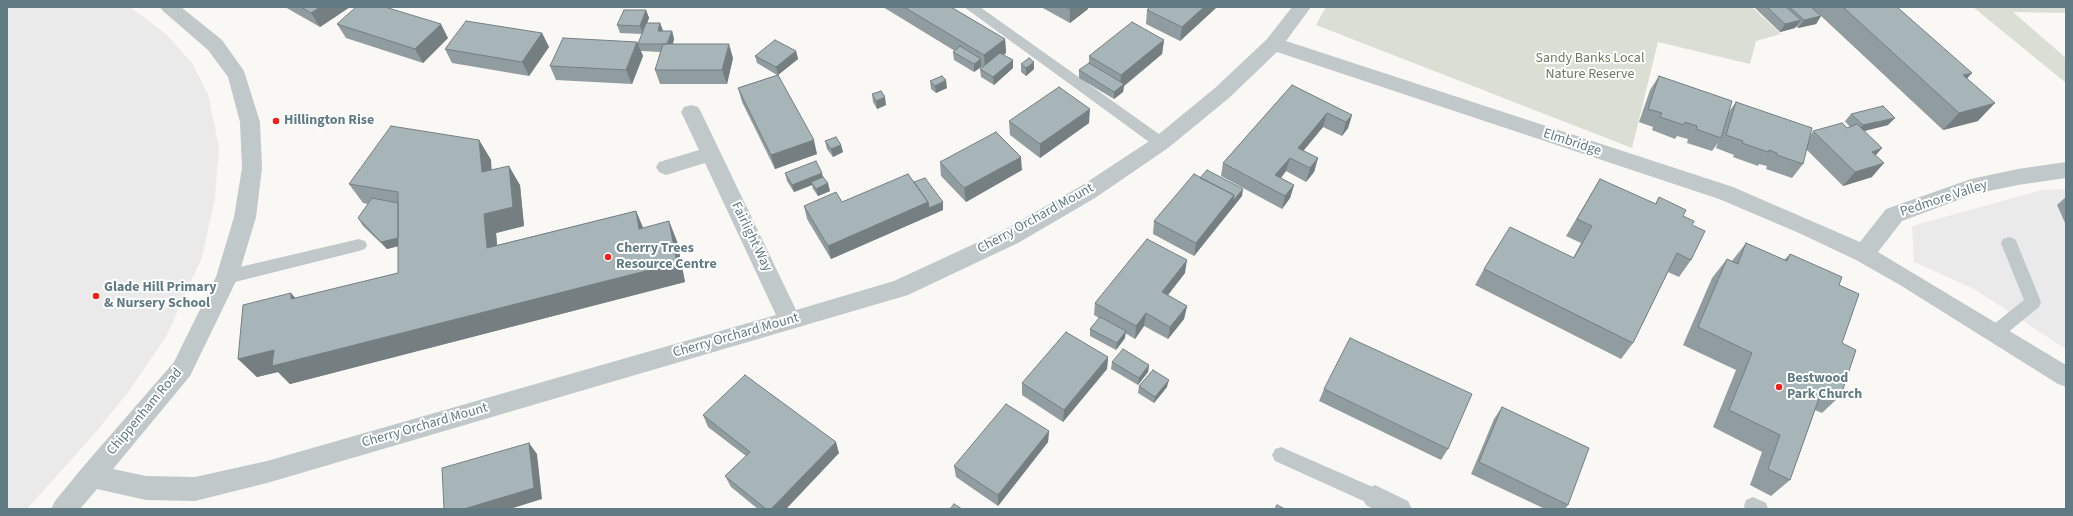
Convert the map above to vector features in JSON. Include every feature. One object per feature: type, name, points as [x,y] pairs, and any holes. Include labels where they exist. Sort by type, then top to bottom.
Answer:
[{"type":"street","name":"Chippenham Road","points":[[64,509],[182,369],[227,277],[245,217],[252,168],[250,122],[237,76],[215,45],[169,7]]},
{"type":"street","name":"Cherry Orchard Mount","points":[[91,476],[146,488],[195,489],[267,472],[900,289],[1010,237],[1088,192],[1161,143],[1222,93],[1274,44],[1302,7]]},
{"type":"street","name":"Elmbridge","points":[[1274,44],[1726,193],[1807,226],[1864,254],[1908,279],[2066,377]]},
{"type":"street","name":"Fairlight Way","points":[[691,112],[790,320]]},
{"type":"street","points":[[666,167],[711,154]]},
{"type":"street","name":"Pedmore Valley","points":[[1864,254],[1894,215],[1971,187],[2018,177],[2066,170]]},
{"type":"street","points":[[1375,497],[1399,509]]},
{"type":"lane","points":[[970,7],[1161,143]]},
{"type":"lane","points":[[227,277],[359,244]]},
{"type":"lane","points":[[1995,333],[2033,302],[2009,244]]},
{"type":"lane","points":[[1280,455],[1375,497]]},
{"type":"shaded area","name":"Glade Hill Primary & Nursery School","points":[[7,7],[130,7],[166,34],[192,63],[208,94],[219,147],[215,198],[202,257],[167,335],[129,391],[96,432],[27,509],[7,509]]},
{"type":"shaded area","points":[[2066,189],[2066,349],[1974,289],[1914,262],[1912,226],[2042,190]]},
{"type":"green space","name":"Sandy Banks Local Nature Reserve","points":[[1326,7],[1752,7],[1781,34],[1756,41],[1750,64],[1658,42],[1632,148],[1316,25]]},
{"type":"green space","points":[[1973,7],[2066,7],[2066,13],[2013,12],[2066,58],[2066,83]]},
{"type":"building","points":[[301,7],[320,7],[311,13]]},
{"type":"building","points":[[356,7],[385,7],[441,24],[415,49],[337,24]]},
{"type":"building","points":[[904,7],[951,7],[1005,39],[984,55]]},
{"type":"building","points":[[1150,7],[1204,7],[1182,27],[1147,10]]},
{"type":"building","points":[[1767,7],[1786,7],[1801,20],[1785,24]]},
{"type":"building","points":[[1790,7],[1811,7],[1821,16],[1804,20]]},
{"type":"building","points":[[1843,7],[1897,7],[1972,73],[1963,75],[1995,103],[1959,113]]},
{"type":"building","points":[[624,10],[646,10],[640,26],[617,25]]},
{"type":"building","points":[[466,21],[542,33],[522,62],[445,49]]},
{"type":"building","points":[[1132,22],[1164,40],[1121,75],[1089,56]]},
{"type":"building","points":[[646,23],[660,23],[658,31],[672,31],[667,44],[638,44]]},
{"type":"building","points":[[563,38],[637,42],[626,70],[550,66]]},
{"type":"building","points":[[775,40],[796,51],[776,67],[755,56]]},
{"type":"building","points":[[663,44],[729,44],[722,70],[655,70]]},
{"type":"building","points":[[960,46],[981,59],[974,64],[953,52]]},
{"type":"building","points":[[1000,53],[1013,60],[993,77],[980,69]]},
{"type":"building","points":[[1029,58],[1034,62],[1026,68],[1021,64]]},
{"type":"building","points":[[1089,63],[1124,84],[1114,92],[1079,70]]},
{"type":"building","points":[[778,75],[814,140],[771,155],[738,88]]},
{"type":"building","points":[[942,76],[946,80],[935,86],[930,81]]},
{"type":"building","points":[[1659,76],[1732,101],[1721,138],[1696,129],[1697,126],[1685,122],[1684,125],[1660,117],[1662,113],[1648,109]]},
{"type":"building","points":[[1292,85],[1352,115],[1346,122],[1327,113],[1298,148],[1318,158],[1310,168],[1290,158],[1275,175],[1294,185],[1285,196],[1223,163]]},
{"type":"building","points":[[1059,87],[1090,109],[1040,144],[1009,121]]},
{"type":"building","points":[[881,91],[885,97],[876,101],[872,94]]},
{"type":"building","points":[[1736,102],[1812,128],[1803,164],[1777,155],[1777,153],[1769,150],[1768,152],[1742,143],[1743,141],[1726,135]]},
{"type":"building","points":[[1883,106],[1895,118],[1863,125],[1851,114]]},
{"type":"building","points":[[1842,123],[1847,128],[1857,124],[1882,148],[1872,152],[1884,163],[1855,172],[1813,131]]},
{"type":"building","name":"Cherry Trees Resource Centre","points":[[391,126],[479,140],[482,172],[509,166],[513,207],[484,214],[487,248],[636,211],[639,229],[669,221],[677,263],[272,366],[274,350],[238,359],[243,305],[291,293],[291,299],[398,273],[398,192],[349,184]]},
{"type":"building","points":[[996,132],[1021,157],[964,188],[940,162]]},
{"type":"building","points":[[836,137],[841,145],[831,149],[825,141]]},
{"type":"building","points":[[816,161],[822,173],[792,185],[785,173]]},
{"type":"building","points":[[1207,170],[1243,189],[1233,201],[1234,195],[1200,178]]},
{"type":"building","points":[[908,174],[928,202],[828,246],[804,206],[836,192],[842,202]]},
{"type":"building","points":[[1194,174],[1234,195],[1196,243],[1154,221]]},
{"type":"building","points":[[823,177],[828,183],[816,189],[811,182]]},
{"type":"building","points":[[925,178],[943,202],[929,208],[928,202],[914,182]]},
{"type":"building","points":[[1600,179],[1656,204],[1659,197],[1686,210],[1683,216],[1694,221],[1692,225],[1705,231],[1691,260],[1677,253],[1633,343],[1484,269],[1510,227],[1574,258],[1592,226],[1577,219]]},
{"type":"building","points":[[372,198],[398,203],[398,238],[381,242],[358,218]]},
{"type":"building","points":[[1147,239],[1187,260],[1162,292],[1187,306],[1170,327],[1146,313],[1136,326],[1095,303]]},
{"type":"building","name":"Bestwood Park Church","points":[[1746,243],[1787,261],[1790,254],[1842,277],[1839,285],[1859,294],[1842,343],[1856,350],[1841,395],[1823,387],[1790,480],[1768,469],[1780,435],[1729,410],[1752,353],[1698,327],[1727,259],[1738,264]]},
{"type":"building","points":[[1100,317],[1126,331],[1117,343],[1090,329]]},
{"type":"building","points":[[1066,332],[1108,357],[1064,410],[1022,383]]},
{"type":"building","points":[[1350,338],[1472,394],[1448,449],[1324,389]]},
{"type":"building","points":[[1123,349],[1149,365],[1139,378],[1112,362]]},
{"type":"building","points":[[1153,370],[1169,380],[1155,397],[1139,386]]},
{"type":"building","points":[[745,375],[836,442],[771,509],[766,509],[725,476],[750,452],[703,415]]},
{"type":"building","points":[[1006,404],[1049,431],[998,495],[954,466]]},
{"type":"building","points":[[1502,407],[1589,448],[1568,505],[1479,462]]},
{"type":"building","points":[[529,443],[534,488],[464,509],[444,509],[442,468]]},
{"type":"building","points":[[954,504],[962,509],[950,509]]},
{"type":"building","points":[[1277,505],[1285,509],[1275,509]]},
{"type":"place","name":"Hillington Rise","points":[[276,121]]},
{"type":"place","name":"Cherry Trees Resource Centre","points":[[608,257]]},
{"type":"place","name":"Glade Hill Primary & Nursery School","points":[[96,296]]},
{"type":"place","name":"Bestwood Park Church","points":[[1779,387]]}]
